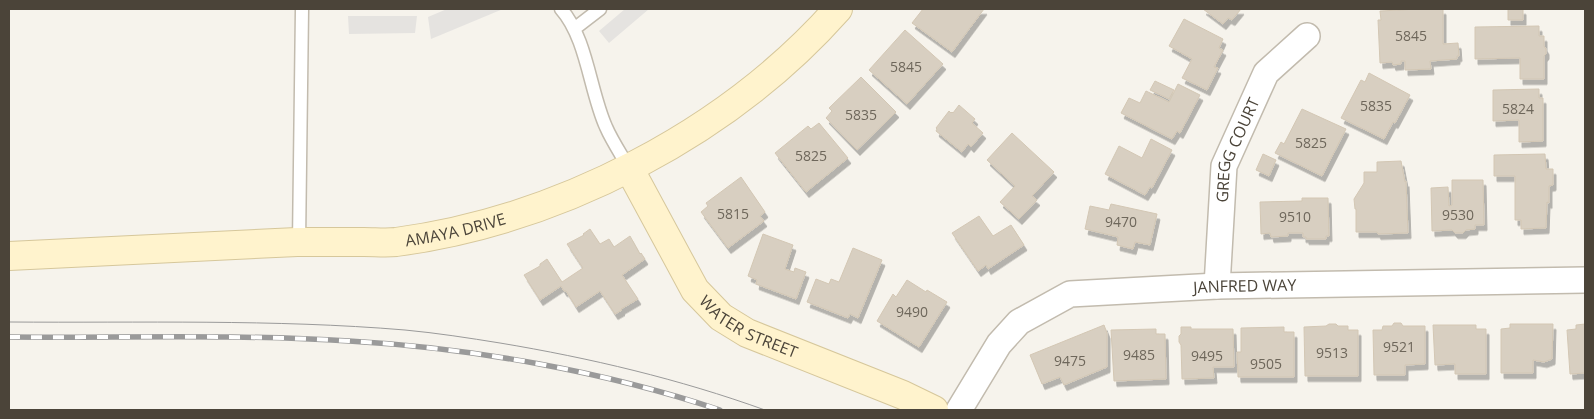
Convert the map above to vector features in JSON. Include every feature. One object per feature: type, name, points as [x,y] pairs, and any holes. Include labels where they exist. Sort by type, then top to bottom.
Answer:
[{"type":"main road","name":"AMAYA DRIVE","points":[[9,256],[299,242],[394,242],[491,222],[538,207],[584,189],[629,168],[673,143],[716,115],[758,84],[838,9]]},
{"type":"main road","name":"WATER STREET","points":[[629,168],[696,290],[721,316],[747,333],[903,395],[934,410]]},
{"type":"street","name":"GREGG COURT","points":[[1217,286],[1224,166],[1266,73],[1307,36]]},
{"type":"street","name":"JANFRED WAY","points":[[959,410],[999,344],[1019,322],[1070,294],[1217,286],[1585,280]]},
{"type":"lane","points":[[299,242],[302,9]]},
{"type":"lane","points":[[561,9],[570,19],[574,29],[606,127],[629,168]]},
{"type":"lane","points":[[574,29],[600,9]]},
{"type":"shaded area","points":[[447,9],[503,9],[431,39],[428,17]]},
{"type":"shaded area","points":[[625,9],[649,9],[609,43],[599,31]]},
{"type":"shaded area","points":[[348,16],[417,16],[415,33],[349,34]]},
{"type":"building","points":[[923,9],[984,9],[952,52],[912,23]]},
{"type":"building","points":[[1203,9],[1241,9],[1232,20],[1228,18],[1223,24]]},
{"type":"building","points":[[1443,9],[1443,44],[1458,43],[1459,56],[1457,56],[1457,59],[1430,61],[1431,69],[1405,70],[1405,61],[1401,61],[1401,64],[1393,65],[1392,62],[1380,63],[1378,20],[1381,20],[1380,11]]},
{"type":"building","points":[[1508,9],[1523,9],[1523,20],[1508,20]]},
{"type":"building","points":[[1184,19],[1223,39],[1219,48],[1223,50],[1214,67],[1218,68],[1207,90],[1182,78],[1192,59],[1169,46]]},
{"type":"building","points":[[1539,26],[1539,36],[1544,36],[1544,46],[1546,49],[1544,56],[1544,79],[1520,79],[1520,58],[1475,59],[1475,27]]},
{"type":"building","points":[[905,30],[943,64],[907,104],[869,70]]},
{"type":"building","points":[[1369,73],[1410,95],[1384,139],[1341,118],[1361,80],[1365,82]]},
{"type":"building","points":[[861,77],[896,112],[857,150],[826,118],[832,111],[829,108]]},
{"type":"building","points":[[1155,81],[1174,90],[1169,99],[1150,90]]},
{"type":"building","points":[[1178,84],[1200,95],[1180,133],[1177,131],[1172,139],[1121,113],[1129,98],[1140,103],[1146,91],[1169,102]]},
{"type":"building","points":[[1539,89],[1539,98],[1543,98],[1543,141],[1519,142],[1519,120],[1493,121],[1493,90]]},
{"type":"building","points":[[959,105],[975,119],[972,123],[983,133],[971,147],[968,144],[962,152],[936,131],[936,128],[949,111],[953,113]]},
{"type":"building","points":[[1302,109],[1346,129],[1322,176],[1275,153],[1281,142],[1284,144]]},
{"type":"building","points":[[819,123],[848,158],[806,192],[775,153],[808,126],[811,129]]},
{"type":"building","points":[[1012,133],[1054,172],[1032,196],[1037,200],[1019,219],[1000,202],[1015,186],[987,160]]},
{"type":"building","points":[[1151,139],[1172,150],[1152,188],[1150,187],[1145,195],[1105,174],[1119,146],[1142,158]]},
{"type":"building","points":[[1263,154],[1276,160],[1269,176],[1256,170]]},
{"type":"building","points":[[1545,154],[1546,169],[1553,169],[1553,185],[1549,186],[1549,203],[1547,202],[1546,228],[1521,229],[1521,220],[1515,220],[1515,176],[1494,176],[1494,155]]},
{"type":"building","points":[[1401,161],[1406,181],[1408,233],[1378,234],[1377,232],[1356,232],[1354,199],[1364,183],[1364,172],[1377,172],[1377,162]]},
{"type":"building","points":[[741,177],[765,212],[760,216],[764,221],[728,248],[701,212],[708,206],[706,203]]},
{"type":"building","points":[[1452,180],[1483,180],[1484,225],[1475,225],[1475,229],[1466,230],[1463,233],[1455,233],[1452,230],[1432,231],[1431,188],[1448,187],[1449,206],[1452,205]]},
{"type":"building","points":[[1302,198],[1328,198],[1329,236],[1326,236],[1326,239],[1306,239],[1306,237],[1303,237],[1303,233],[1288,233],[1288,236],[1271,237],[1270,233],[1261,234],[1260,202],[1302,201]]},
{"type":"building","points":[[1111,204],[1157,214],[1150,245],[1135,242],[1133,249],[1117,245],[1118,237],[1085,229],[1090,206],[1109,210]]},
{"type":"building","points":[[979,216],[993,236],[1011,225],[1024,245],[988,269],[986,265],[978,271],[952,233]]},
{"type":"building","points":[[590,229],[600,244],[609,239],[614,247],[630,236],[645,259],[622,275],[638,299],[615,314],[600,291],[576,307],[561,286],[540,300],[524,275],[540,266],[547,259],[562,282],[583,268],[567,244],[584,235]]},
{"type":"building","points":[[763,234],[793,245],[785,269],[794,272],[795,268],[806,272],[796,299],[756,284],[757,280],[748,276]]},
{"type":"building","points":[[853,248],[882,260],[858,318],[850,314],[848,318],[807,302],[816,279],[829,284],[831,279],[839,282]]},
{"type":"building","points":[[907,280],[947,302],[919,347],[877,321],[893,294],[896,297]]},
{"type":"building","points":[[1394,323],[1401,323],[1403,326],[1425,326],[1425,364],[1405,365],[1405,375],[1374,375],[1373,330],[1382,330],[1383,326],[1392,326]]},
{"type":"building","points":[[1329,324],[1348,326],[1348,330],[1358,330],[1358,376],[1305,376],[1304,327],[1326,326]]},
{"type":"building","points":[[1510,324],[1553,324],[1552,359],[1544,362],[1533,360],[1533,373],[1501,373],[1501,329],[1510,328]]},
{"type":"building","points":[[1585,324],[1585,373],[1570,374],[1567,330],[1576,329],[1576,325]]},
{"type":"building","points":[[1104,325],[1107,333],[1107,367],[1064,385],[1060,377],[1042,384],[1030,355]]},
{"type":"building","points":[[1433,325],[1476,325],[1476,329],[1486,329],[1486,374],[1455,374],[1455,364],[1435,365]]},
{"type":"building","points":[[1181,327],[1191,327],[1191,329],[1233,329],[1234,367],[1213,367],[1214,378],[1182,379],[1181,345],[1179,342]]},
{"type":"building","points":[[1284,327],[1284,332],[1294,332],[1294,377],[1238,377],[1237,352],[1241,352],[1241,328]]},
{"type":"building","points":[[1156,329],[1156,334],[1165,334],[1166,379],[1114,381],[1111,330]]},
{"type":"tram line","points":[[9,322],[207,322],[306,324],[405,330],[500,343],[567,355],[667,379],[765,410]]},
{"type":"railway","points":[[9,337],[264,338],[395,344],[490,356],[584,373],[676,396],[720,410]]}]
